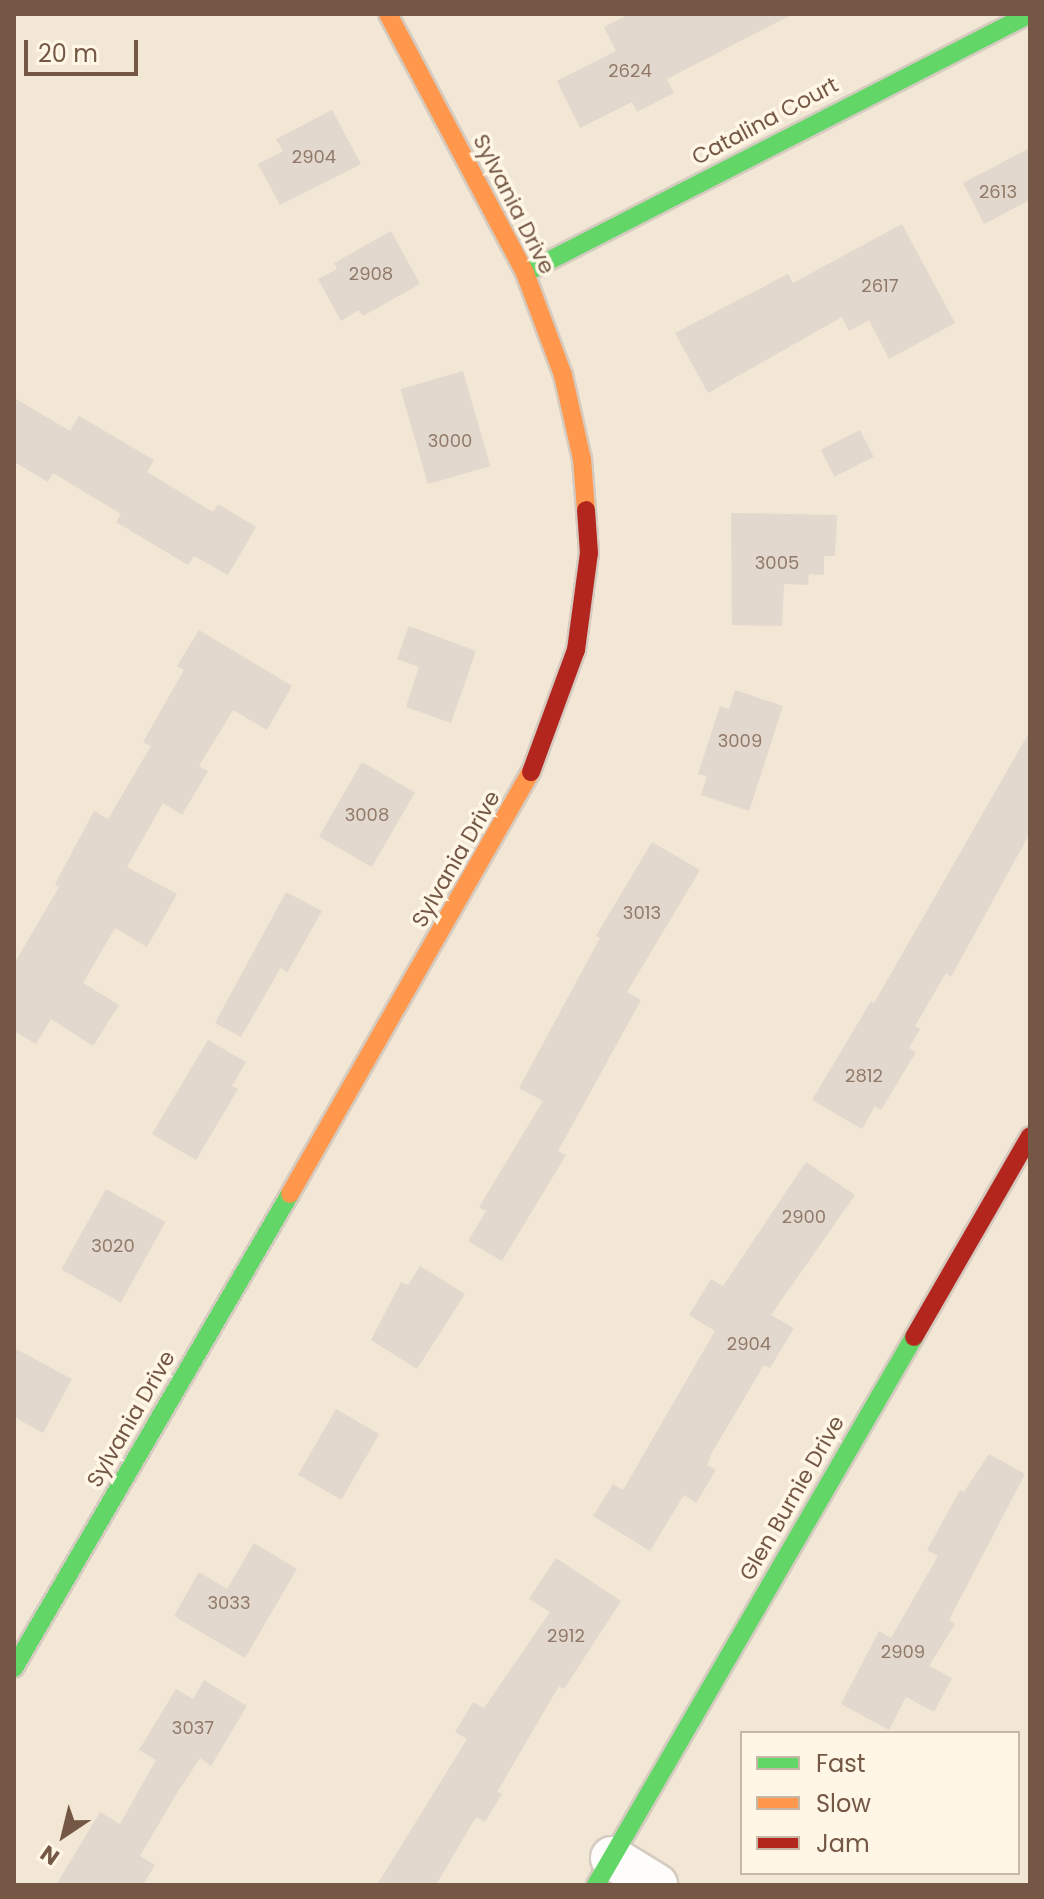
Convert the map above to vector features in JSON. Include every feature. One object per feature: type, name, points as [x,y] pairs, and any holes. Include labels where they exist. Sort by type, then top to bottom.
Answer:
[{"type":"street","name":"Sylvania Drive","points":[[14,1668],[514,809],[553,723],[576,650],[589,553],[582,459],[563,375],[525,273],[388,14]]},
{"type":"street","name":"Catalina Court","points":[[525,273],[1030,14]]},
{"type":"street","name":"Glen Burnie Drive","points":[[604,1872],[1024,1160]]},
{"type":"street","points":[[604,1872],[656,1885]]},
{"type":"shaded area","points":[[14,14],[1030,14],[1030,1885],[14,1885]]},
{"type":"building","points":[[629,14],[793,14],[667,79],[674,93],[637,112],[632,102],[580,128],[557,81],[616,51],[604,27]]},
{"type":"building","points":[[332,110],[361,164],[280,205],[258,164],[283,151],[276,139]]},
{"type":"building","points":[[1030,148],[1030,200],[984,224],[963,183]]},
{"type":"building","points":[[902,224],[955,323],[889,359],[869,320],[849,331],[842,317],[708,393],[675,333],[788,274],[793,283]]},
{"type":"building","points":[[391,231],[420,284],[363,316],[359,310],[341,321],[318,279],[337,269],[334,263]]},
{"type":"building","points":[[463,371],[490,466],[428,484],[401,389]]},
{"type":"building","points":[[14,398],[70,431],[79,416],[154,460],[147,472],[213,512],[218,504],[256,527],[228,575],[194,556],[188,565],[116,522],[121,514],[53,473],[48,482],[14,462]]},
{"type":"building","points":[[860,430],[874,457],[834,477],[821,450]]},
{"type":"building","points":[[731,513],[837,515],[835,556],[824,556],[824,575],[809,574],[808,585],[784,584],[782,626],[732,625]]},
{"type":"building","points":[[409,626],[476,651],[451,723],[406,707],[419,667],[397,659]]},
{"type":"building","points":[[199,630],[292,686],[267,730],[233,710],[199,766],[208,771],[182,815],[163,803],[127,867],[177,894],[147,947],[115,928],[83,983],[119,1005],[93,1046],[51,1019],[36,1044],[14,1031],[14,964],[59,887],[55,884],[94,811],[108,819],[151,746],[143,742],[184,670],[177,666]]},
{"type":"building","points":[[735,690],[783,706],[749,811],[701,795],[707,776],[698,774],[720,706],[729,709]]},
{"type":"building","points":[[1030,731],[1030,833],[951,977],[946,973],[915,1026],[920,1029],[909,1048],[916,1052],[881,1110],[875,1106],[862,1129],[812,1100],[871,1001],[874,1003]]},
{"type":"building","points":[[362,762],[415,792],[372,867],[319,836]]},
{"type":"building","points":[[652,842],[700,870],[627,992],[641,1000],[558,1151],[566,1155],[502,1261],[468,1241],[486,1211],[479,1207],[543,1101],[519,1088],[600,938],[596,936]]},
{"type":"building","points":[[286,892],[322,911],[287,973],[281,967],[241,1037],[215,1023]]},
{"type":"building","points":[[208,1040],[246,1062],[232,1086],[238,1089],[196,1160],[152,1134]]},
{"type":"building","points":[[806,1162],[855,1195],[771,1315],[794,1328],[770,1368],[764,1365],[711,1454],[707,1465],[716,1470],[696,1503],[684,1495],[650,1551],[593,1516],[613,1484],[623,1490],[715,1331],[689,1315],[711,1279],[723,1286]]},
{"type":"building","points":[[106,1189],[165,1222],[121,1302],[61,1269]]},
{"type":"building","points":[[420,1266],[465,1294],[417,1369],[371,1340],[401,1282],[408,1285]]},
{"type":"building","points":[[14,1348],[72,1379],[43,1433],[14,1417]]},
{"type":"building","points":[[336,1409],[379,1434],[341,1500],[298,1475]]},
{"type":"building","points":[[989,1454],[1025,1474],[949,1620],[955,1624],[929,1666],[952,1678],[934,1712],[906,1697],[889,1730],[841,1704],[879,1631],[891,1638],[938,1556],[927,1550],[960,1490],[964,1492]]},
{"type":"building","points":[[254,1543],[297,1569],[245,1658],[174,1616],[199,1572],[227,1589]]},
{"type":"building","points":[[556,1558],[621,1601],[564,1689],[559,1686],[497,1792],[502,1794],[485,1822],[476,1817],[436,1885],[377,1885],[467,1739],[455,1732],[473,1702],[484,1708],[550,1612],[529,1599]]},
{"type":"building","points":[[204,1680],[247,1706],[211,1766],[200,1758],[140,1856],[155,1865],[143,1885],[56,1885],[100,1812],[120,1824],[156,1760],[139,1750],[176,1689],[193,1699]]},
{"type":"traffic: fast","points":[[525,273],[1030,14]]},
{"type":"traffic: fast","points":[[14,1668],[290,1194]]},
{"type":"traffic: fast","points":[[596,1885],[914,1337]]},
{"type":"traffic: slow","points":[[388,14],[525,273],[563,375],[582,459],[586,510]]},
{"type":"traffic: slow","points":[[290,1194],[531,772]]},
{"type":"traffic: jam","points":[[531,772],[576,650],[589,553],[586,510]]},
{"type":"traffic: jam","points":[[914,1337],[1030,1136]]}]
